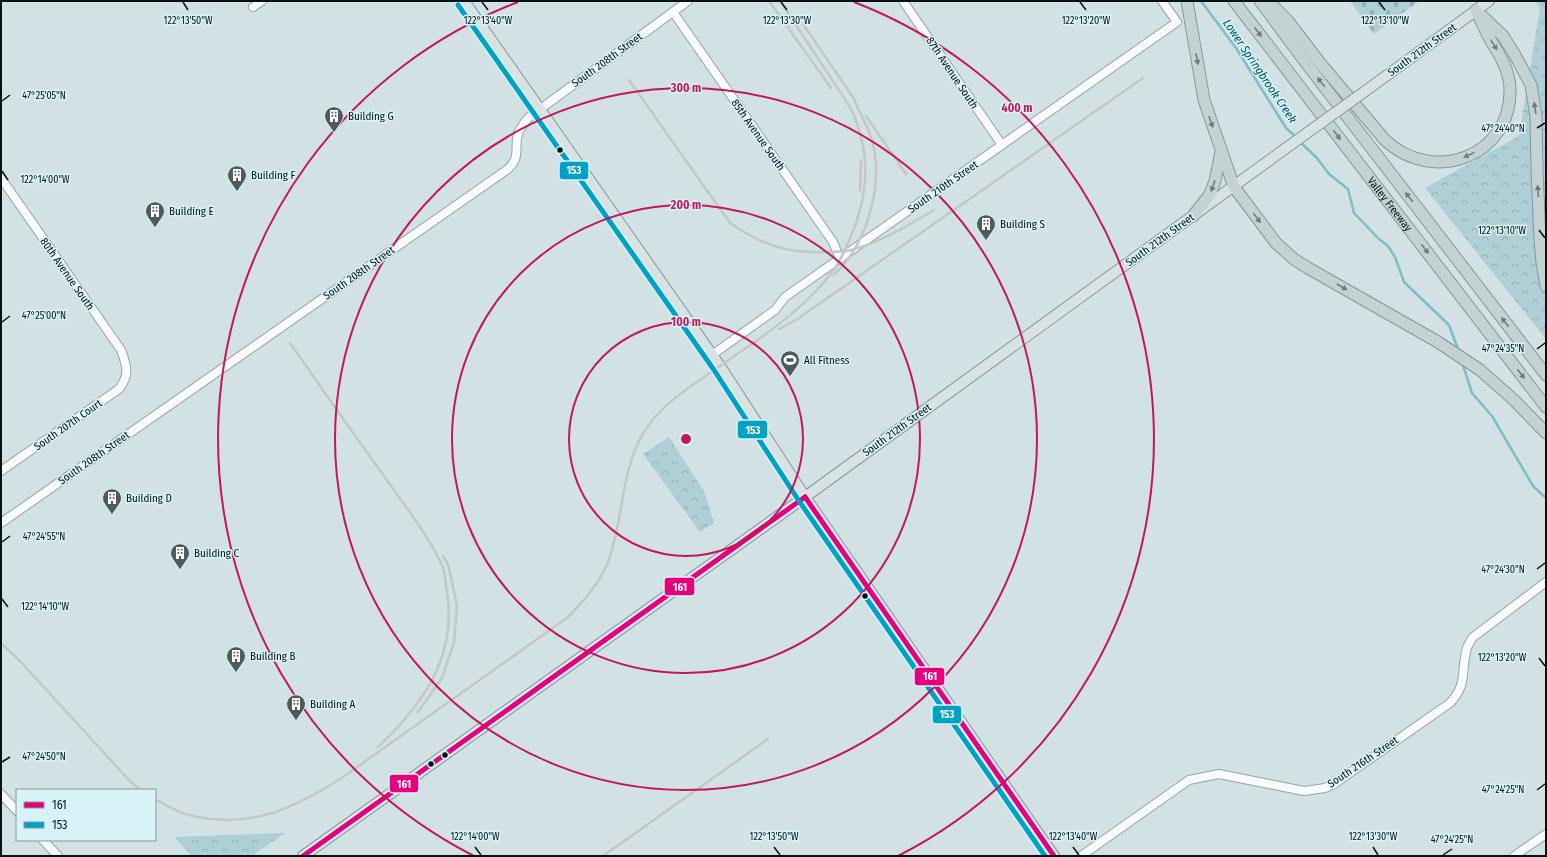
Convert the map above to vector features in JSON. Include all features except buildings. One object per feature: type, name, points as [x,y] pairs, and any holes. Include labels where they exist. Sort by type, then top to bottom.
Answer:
[{"type":"highway","points":[[1187,1],[1204,100],[1234,187],[1276,243],[1295,260],[1438,342],[1480,370],[1514,400],[1546,433]]},
{"type":"highway","name":"Valley Freeway","points":[[1234,1],[1546,407]]},
{"type":"highway","name":"Valley Freeway","points":[[1260,1],[1546,375]]},
{"type":"highway","points":[[1268,1],[1288,21],[1320,63],[1385,140],[1395,149],[1408,156],[1437,163],[1463,158],[1482,147],[1498,129],[1508,107],[1510,89],[1506,69],[1476,10]]},
{"type":"highway","points":[[1476,10],[1503,36],[1531,85],[1536,116],[1540,239],[1546,286]]},
{"type":"highway","points":[[1193,216],[1210,194],[1215,181],[1222,150]]},
{"type":"main road","points":[[464,1],[712,355],[805,497],[1054,856]]},
{"type":"main road","name":"South 212th Street","points":[[303,856],[805,497],[1489,1]]},
{"type":"street","points":[[253,7],[262,1]]},
{"type":"street","name":"South 208th Street","points":[[1,523],[508,169],[516,159],[518,133],[522,125],[540,108],[688,1]]},
{"type":"street","name":"87th Avenue South","points":[[903,1],[1002,145]]},
{"type":"street","name":"South 210th Street","points":[[712,355],[775,310],[785,297],[1177,22],[1162,1]]},
{"type":"street","name":"85th Avenue South","points":[[673,12],[833,242],[840,259]]},
{"type":"street","name":"80th Avenue South","points":[[1,178],[4,189],[121,350],[126,364],[127,373]]},
{"type":"street","name":"South 207th Court","points":[[1,471],[119,389],[125,382],[127,373]]},
{"type":"street","name":"South 216th Street","points":[[1081,856],[1190,780],[1219,774],[1304,791],[1325,788],[1334,784],[1450,703],[1458,694],[1462,683],[1466,651],[1472,638],[1546,582]]},
{"type":"street","points":[[1,794],[16,810]]},
{"type":"street","points":[[1514,856],[1546,834]]},
{"type":"street","points":[[44,841],[58,856]]},
{"type":"green space","points":[[1350,1],[1419,1],[1374,34]]},
{"type":"green space","points":[[1535,1],[1546,1],[1546,339],[1425,188],[1519,136],[1540,8]]},
{"type":"green space","points":[[669,437],[705,493],[714,523],[700,532],[643,454]]},
{"type":"green space","points":[[285,833],[252,856],[192,856],[174,837]]},
{"type":"waterway","name":"Lower Springbrook Creek","points":[[1201,1],[1236,48],[1286,128],[1297,138]]},
{"type":"waterway","name":"Lower Springbrook Creek","points":[[1300,142],[1317,158],[1329,174],[1348,189],[1354,213],[1379,239],[1388,246],[1395,257],[1404,282],[1449,325],[1459,352]]},
{"type":"waterway","name":"Lower Springbrook Creek","points":[[1462,362],[1472,393],[1492,416],[1533,486],[1546,498]]},
{"type":"railway","points":[[769,1],[831,88]]},
{"type":"railway","points":[[156,800],[186,814],[218,820],[237,820],[256,817],[292,806],[343,777],[567,618],[590,592],[600,578],[608,562],[617,529],[630,463],[636,447],[650,423],[664,407],[681,393],[758,340],[806,301],[820,287],[841,259],[857,220],[864,191],[865,177],[864,149],[861,135],[850,107],[780,1]]},
{"type":"railway","points":[[803,24],[855,100]]},
{"type":"railway","points":[[779,329],[796,320],[1143,78]]},
{"type":"railway","points":[[629,80],[730,223],[753,237],[788,250],[813,252],[848,251],[865,246],[885,237],[934,210]]},
{"type":"railway","points":[[834,275],[846,262],[864,229],[870,211],[876,173],[875,155],[871,137],[852,95]]},
{"type":"railway","points":[[866,116],[906,174]]},
{"type":"railway","points":[[860,190],[861,160]]},
{"type":"railway","points":[[290,343],[422,530],[436,553],[444,571],[449,615],[447,637],[442,658],[434,677],[423,696],[410,713],[378,747]]},
{"type":"railway","points":[[418,712],[442,678],[454,643],[457,606],[448,564],[443,556]]},
{"type":"railway","points":[[1,643],[20,661],[127,778],[139,789]]},
{"type":"railway","points":[[603,856],[768,739]]},
{"type":"transit line","name":"153","points":[[458,5],[714,370],[799,501],[1045,856]]},
{"type":"transit line","name":"161","points":[[805,497],[1054,856]]},
{"type":"transit line","name":"161","points":[[303,856],[805,497]]},
{"type":"place","name":"Building G","points":[[334,133]]},
{"type":"place","name":"Building F","points":[[237,192]]},
{"type":"place","name":"Building E","points":[[155,228]]},
{"type":"place","name":"Building S","points":[[986,241]]},
{"type":"place","name":"All Fitness","points":[[790,377]]},
{"type":"place","name":"Building D","points":[[112,515]]},
{"type":"place","name":"Building C","points":[[180,570]]},
{"type":"place","name":"Building B","points":[[236,673]]},
{"type":"place","name":"Building A","points":[[296,721]]}]
